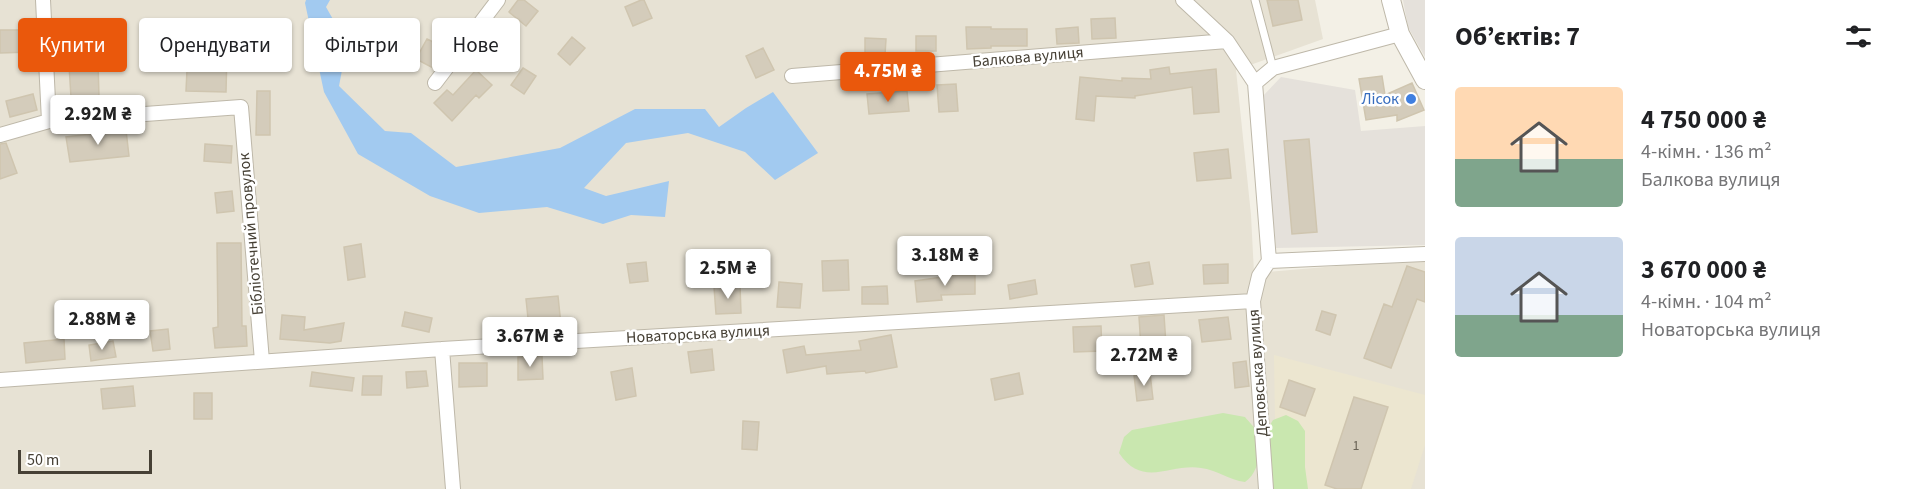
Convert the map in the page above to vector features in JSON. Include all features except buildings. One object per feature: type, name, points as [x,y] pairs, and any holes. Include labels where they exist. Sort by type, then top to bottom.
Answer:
[{"type":"street","points":[[0,135],[49,121],[44,0]]},
{"type":"street","points":[[435,83],[498,0]]},
{"type":"street","points":[[1183,0],[1227,41],[1255,83],[1269,261],[1425,254]]},
{"type":"street","points":[[1391,0],[1400,34],[1425,80]]},
{"type":"street","points":[[1255,83],[1274,68],[1400,34]]},
{"type":"street","name":"Балкова вулиця","points":[[792,76],[1227,41]]},
{"type":"street","name":"Бібліотечний провулок","points":[[49,121],[241,107],[262,362]]},
{"type":"street","name":"Деповська вулиця","points":[[1266,489],[1253,301],[1259,276],[1269,261]]},
{"type":"street","name":"Новаторська вулиця","points":[[0,380],[442,349],[1253,301]]},
{"type":"street","points":[[442,349],[453,489]]},
{"type":"lane","points":[[1255,0],[1274,68]]},
{"type":"shaded area","points":[[0,0],[1315,0],[1323,39],[1236,70],[1251,215],[1254,273],[1407,260],[1425,261],[1425,489],[0,489]]},
{"type":"shaded area","points":[[1403,0],[1425,0],[1425,57],[1408,27]]},
{"type":"shaded area","points":[[1281,77],[1355,90],[1361,131],[1425,126],[1425,245],[1276,248],[1263,96]]},
{"type":"shaded area","points":[[1274,355],[1425,395],[1425,445],[1411,489],[1276,489]]},
{"type":"green space","points":[[1223,413],[1245,417],[1259,439],[1260,453],[1257,466],[1245,482],[1201,468],[1190,467],[1157,472],[1138,470],[1128,464],[1119,453],[1124,437],[1132,430]]},
{"type":"green space","points":[[1286,415],[1298,421],[1305,431],[1305,467],[1308,489],[1270,489],[1267,430],[1273,420]]},
{"type":"water","points":[[306,0],[330,0],[326,7],[332,18],[308,18]]},
{"type":"water","points":[[320,72],[342,72],[339,86],[385,131],[411,133],[456,167],[560,148],[635,109],[705,109],[719,127],[773,92],[818,153],[775,180],[745,152],[688,133],[626,143],[584,188],[606,196],[669,181],[665,217],[631,215],[603,224],[547,207],[479,213],[430,196],[358,154],[324,92]]},
{"type":"place","name":"Лісок","points":[[1411,99]]}]
